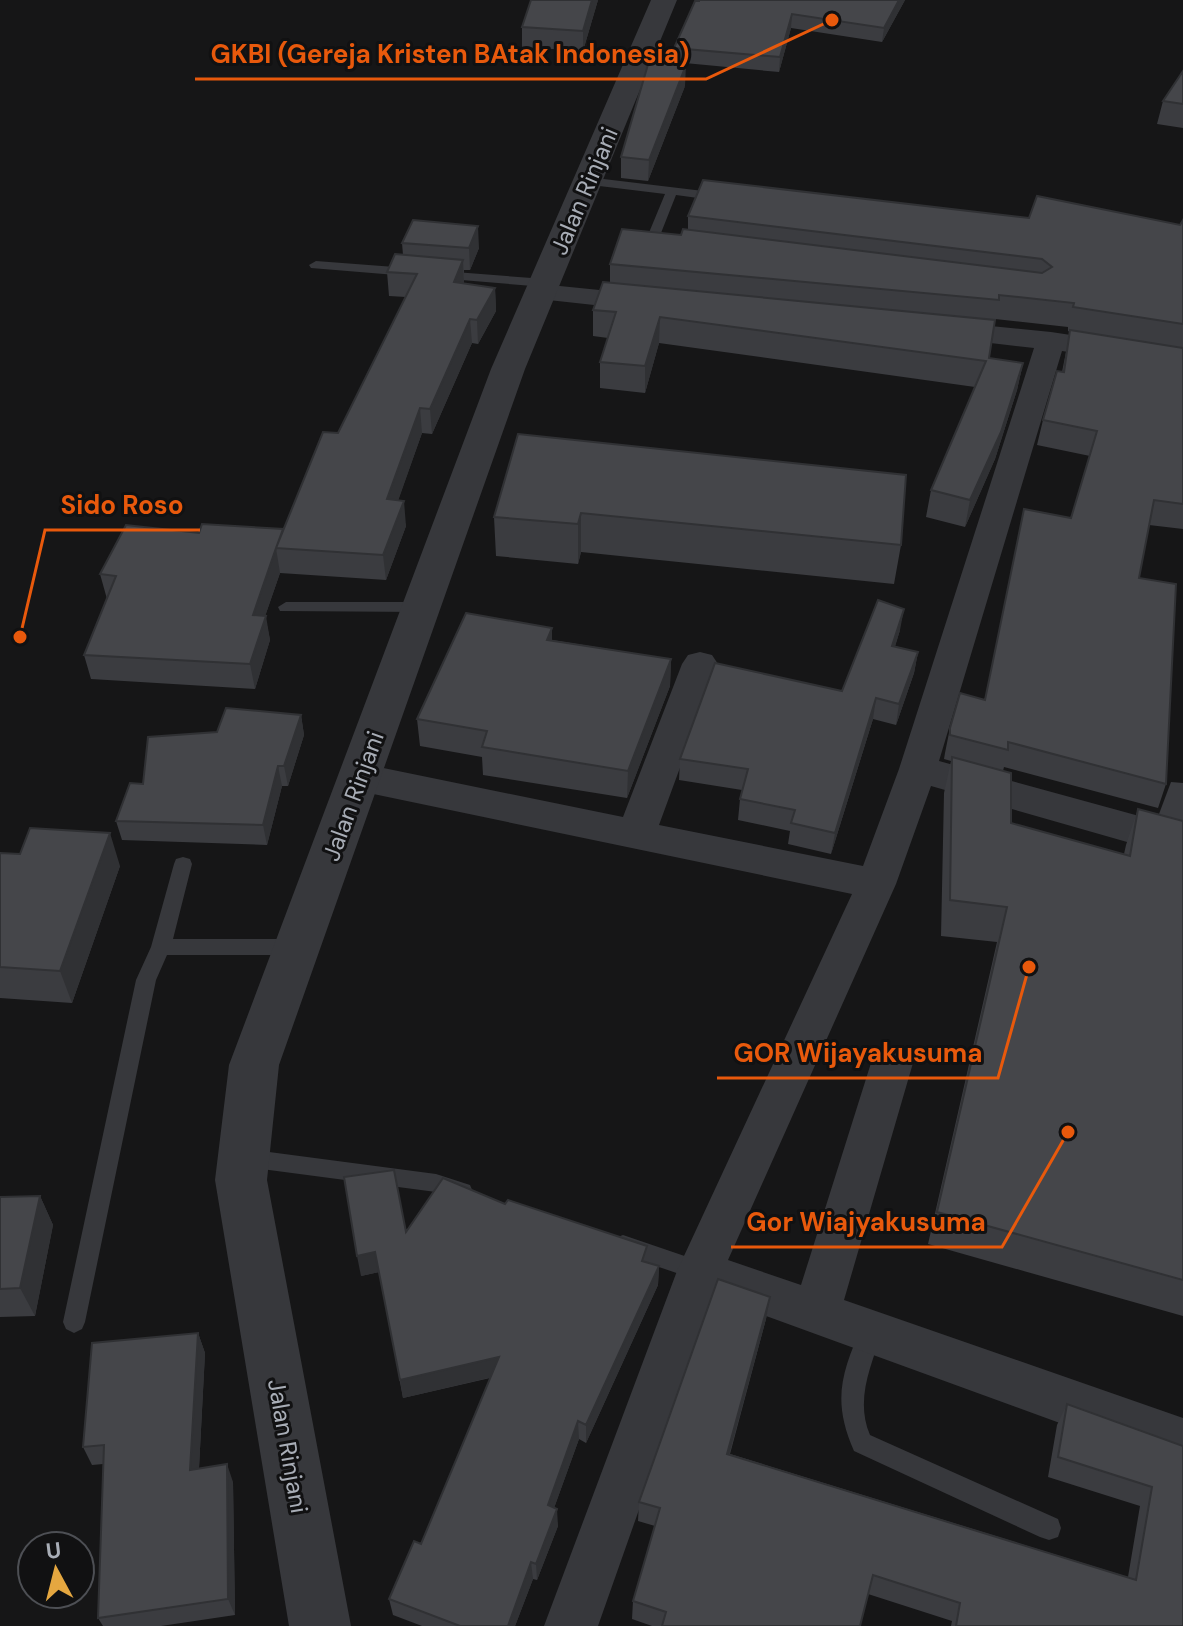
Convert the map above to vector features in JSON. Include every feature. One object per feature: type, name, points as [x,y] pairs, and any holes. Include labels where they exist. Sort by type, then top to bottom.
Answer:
[{"type":"street","name":"Jalan Rinjani","points":[[320,1626],[241,1180],[254,1065],[508,369],[664,0]]},
{"type":"street","points":[[542,288],[679,306]]},
{"type":"street","points":[[912,328],[1051,341],[1183,361]]},
{"type":"street","points":[[571,1626],[700,1271],[876,884],[918,769],[1051,341]]},
{"type":"street","points":[[636,834],[700,664]]},
{"type":"street","points":[[918,769],[1183,843]]},
{"type":"street","points":[[359,777],[876,884]]},
{"type":"street","points":[[816,1313],[892,1063]]},
{"type":"street","points":[[700,1271],[1183,1443]]},
{"type":"lane","points":[[587,181],[733,199]]},
{"type":"lane","points":[[672,191],[654,235],[670,244],[695,247]]},
{"type":"lane","points":[[316,265],[542,288]]},
{"type":"lane","points":[[286,607],[421,607]]},
{"type":"lane","points":[[74,1322],[146,980],[161,947],[183,864]]},
{"type":"lane","points":[[161,947],[298,947]]},
{"type":"lane","points":[[243,1158],[436,1183],[480,1198]]},
{"type":"lane","points":[[597,1237],[700,1271]]},
{"type":"lane","points":[[871,1332],[849,1402],[852,1423],[862,1443],[1049,1528]]},
{"type":"building","points":[[531,0],[592,0],[583,31],[522,27]]},
{"type":"building","points":[[899,0],[884,28],[792,14],[780,57],[674,48],[695,1]]},
{"type":"building","points":[[649,61],[686,65],[649,160],[621,157]]},
{"type":"building","points":[[1183,71],[1183,104],[1163,101]]},
{"type":"building","points":[[703,180],[1029,218],[1037,196],[1180,225],[1183,220],[1183,324],[1073,307],[1074,303],[999,295],[999,300],[610,264],[622,229],[681,235],[683,229],[1042,273],[1052,267],[1042,259],[688,216]]},
{"type":"building","points":[[413,220],[478,226],[469,248],[402,243]]},
{"type":"building","points":[[395,254],[463,260],[454,282],[495,288],[477,320],[470,319],[430,409],[420,408],[387,499],[404,501],[383,555],[276,548],[323,432],[338,433],[417,274],[387,272]]},
{"type":"building","points":[[603,282],[995,320],[989,358],[1023,363],[1001,432],[970,500],[931,490],[986,361],[660,317],[645,366],[600,362],[616,312],[593,310]]},
{"type":"building","points":[[1070,330],[1183,348],[1183,504],[1154,500],[1139,578],[1176,584],[1166,784],[1008,742],[1008,750],[950,735],[960,693],[985,700],[1024,509],[1071,518],[1097,431],[1043,420],[1057,371],[1064,372]]},
{"type":"building","points":[[518,434],[906,475],[901,545],[581,513],[578,524],[494,517]]},
{"type":"building","points":[[202,524],[283,529],[253,615],[266,616],[250,664],[84,655],[116,576],[100,574],[126,525],[199,533]]},
{"type":"building","points":[[878,600],[904,609],[892,646],[918,652],[899,704],[876,698],[835,833],[791,823],[795,810],[740,799],[748,769],[680,759],[715,663],[842,691]]},
{"type":"building","points":[[466,613],[552,628],[547,640],[671,659],[628,771],[482,747],[487,731],[417,719]]},
{"type":"building","points":[[226,708],[301,715],[284,766],[278,766],[263,825],[116,821],[130,783],[143,784],[148,737],[217,732]]},
{"type":"building","points":[[952,757],[1011,773],[1011,823],[1130,856],[1138,809],[1183,821],[1183,1280],[937,1212],[1007,907],[950,900]]},
{"type":"building","points":[[30,828],[110,833],[60,971],[0,967],[0,853],[20,854]]},
{"type":"building","points":[[394,1170],[406,1232],[443,1178],[505,1204],[508,1200],[647,1246],[642,1261],[659,1266],[586,1425],[578,1421],[548,1505],[557,1509],[536,1564],[531,1562],[508,1626],[460,1626],[389,1599],[414,1541],[421,1544],[499,1357],[400,1380],[375,1252],[357,1256],[344,1177]]},
{"type":"building","points":[[40,1196],[20,1288],[0,1289],[0,1197]]},
{"type":"building","points":[[718,1279],[770,1297],[727,1454],[1136,1580],[1152,1487],[1058,1457],[1067,1404],[1183,1446],[1183,1626],[956,1626],[960,1603],[873,1575],[860,1626],[662,1626],[666,1612],[633,1601],[660,1508],[639,1502]]},
{"type":"building","points":[[198,1333],[190,1470],[227,1464],[228,1599],[98,1618],[104,1445],[83,1447],[92,1343]]},
{"type":"place","name":"GKBI (Gereja Kristen BAtak Indonesia)","points":[[832,20]]},
{"type":"place","name":"Sido Roso","points":[[20,637]]},
{"type":"place","name":"GOR Wijayakusuma","points":[[1029,967]]},
{"type":"place","name":"Gor Wiajyakusuma","points":[[1068,1132]]}]
